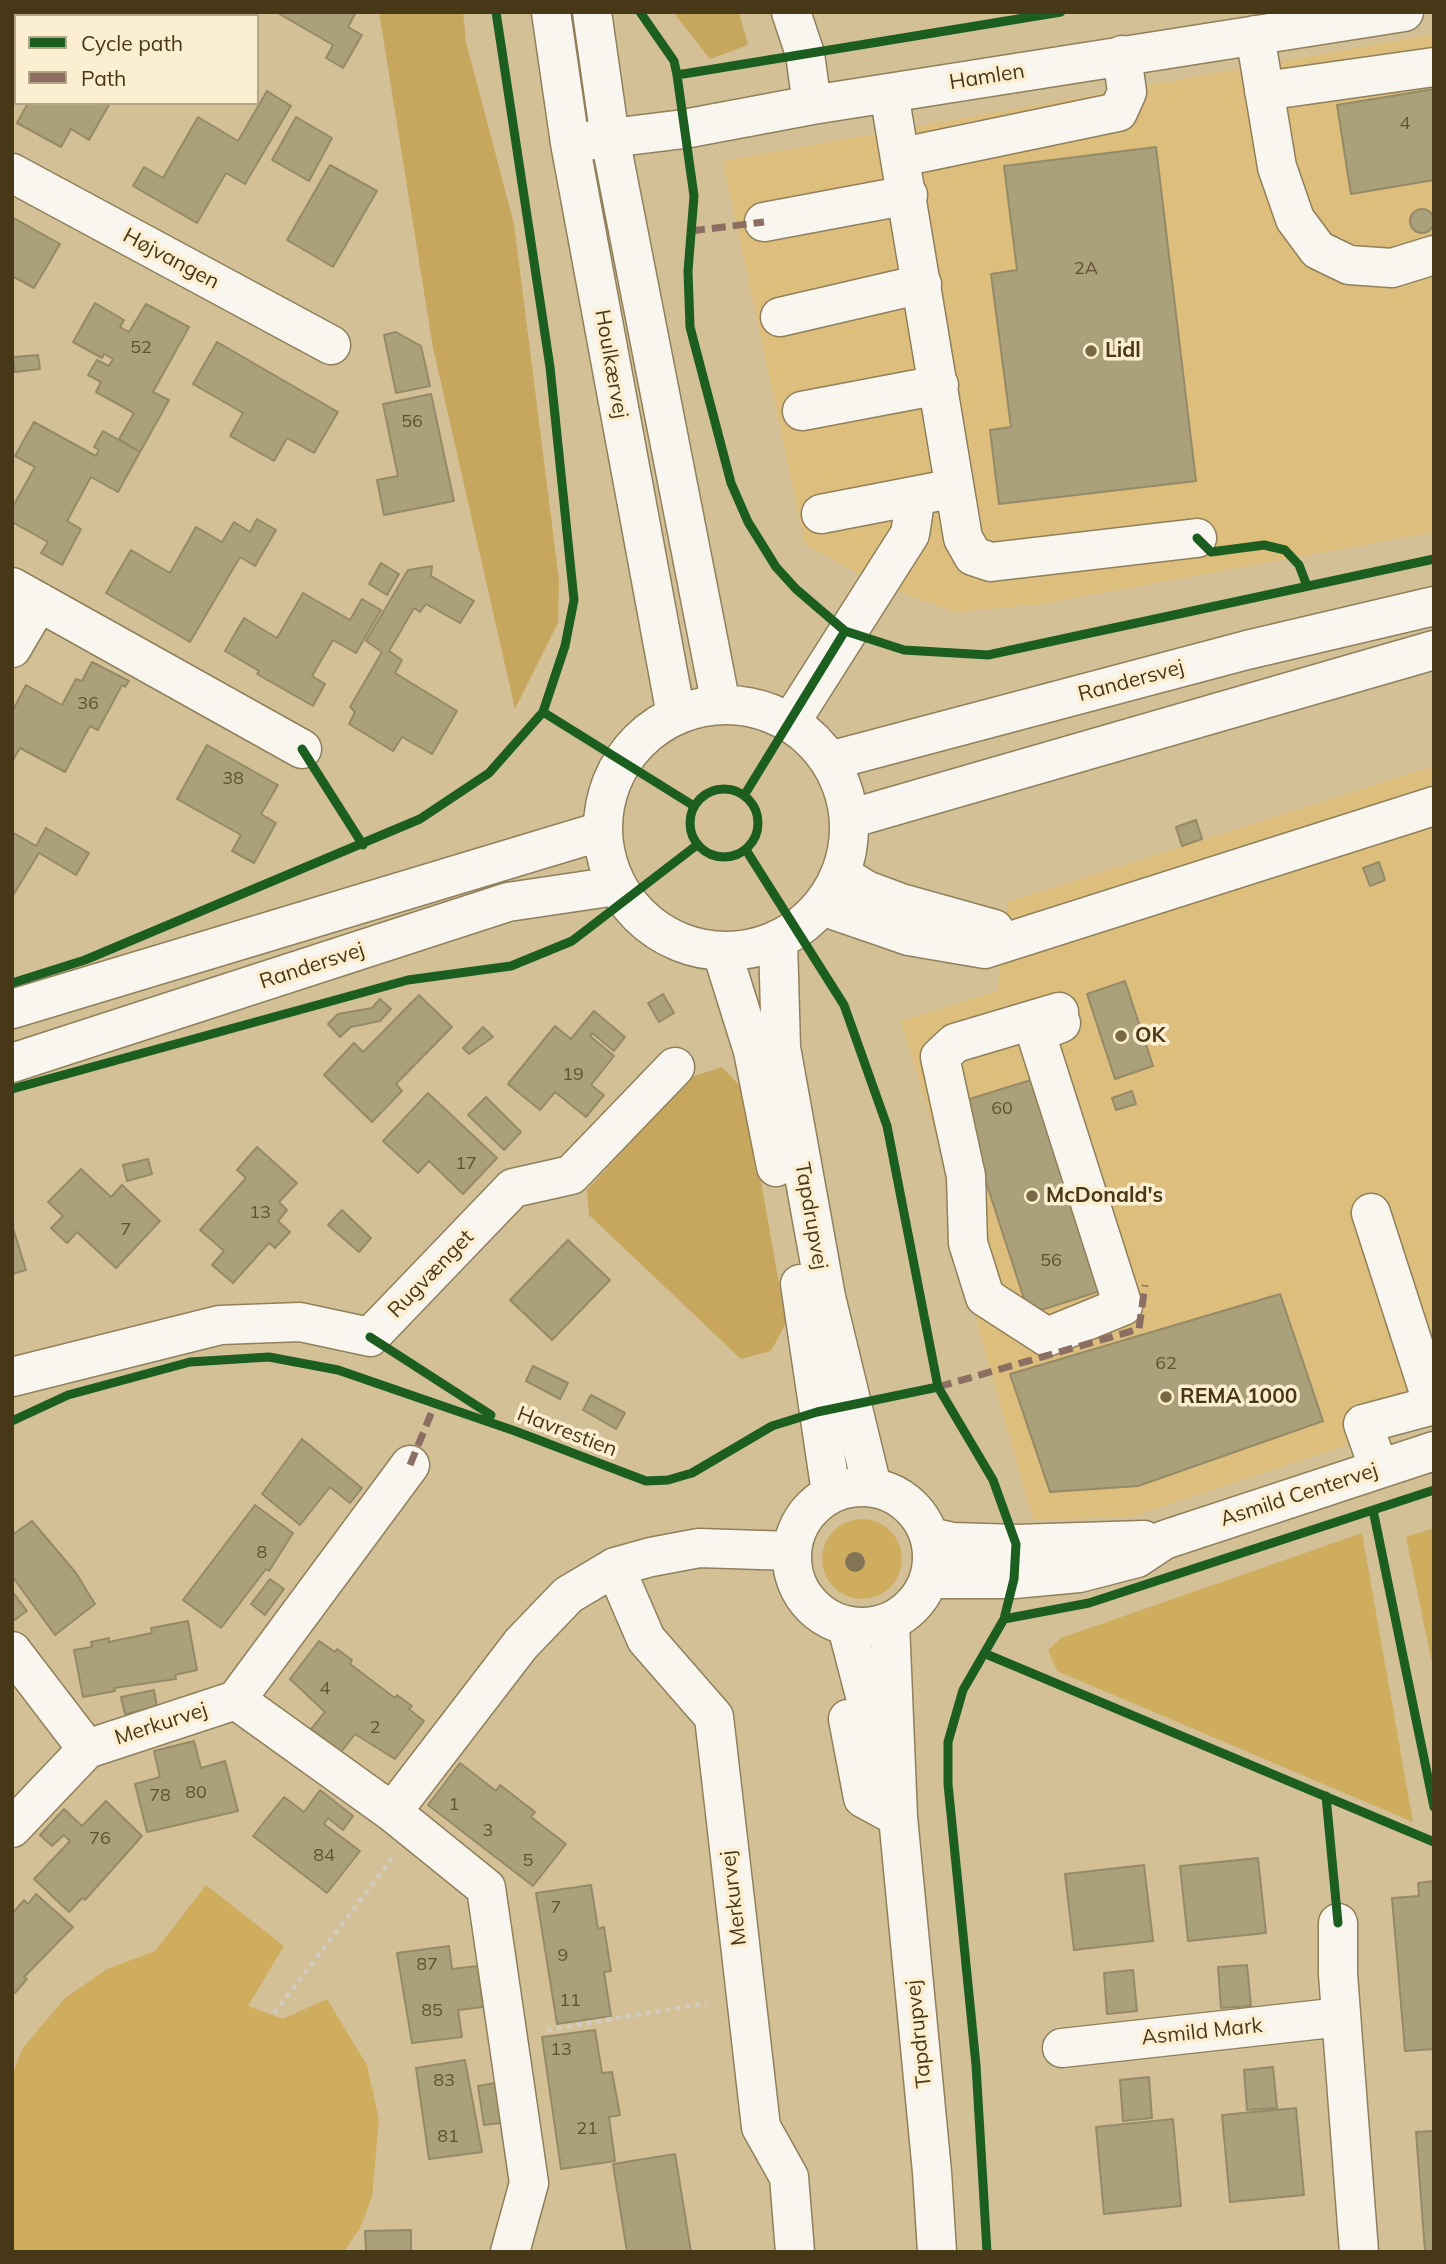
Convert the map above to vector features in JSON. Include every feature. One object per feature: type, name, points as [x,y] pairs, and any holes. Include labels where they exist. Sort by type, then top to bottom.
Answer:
[{"type":"street","name":"Houlkærvej","points":[[551,12],[570,144],[676,715]]},
{"type":"street","name":"Houlkærvej","points":[[592,12],[610,138],[721,705]]},
{"type":"street","points":[[791,12],[805,54],[812,105]]},
{"type":"street","name":"Hamlen","points":[[570,144],[684,129],[812,105],[1404,12]]},
{"type":"street","points":[[1255,35],[1277,167],[1295,219],[1318,250],[1349,265],[1392,268],[1434,255]]},
{"type":"street","points":[[902,157],[1118,112],[1127,92],[1122,55]]},
{"type":"street","points":[[1264,91],[1434,67]]},
{"type":"street","points":[[889,93],[902,157],[963,538],[973,556],[991,562],[1197,538]]},
{"type":"street","name":"Højvangen","points":[[12,173],[331,345]]},
{"type":"street","points":[[764,222],[908,195]]},
{"type":"street","points":[[780,317],[922,284]]},
{"type":"street","points":[[803,411],[939,386]]},
{"type":"street","points":[[821,514],[955,488]]},
{"type":"street","points":[[790,723],[910,534],[916,496]]},
{"type":"street","points":[[12,648],[26,595],[302,749]]},
{"type":"street","name":"Randersvej","points":[[829,761],[1247,650],[1434,606]]},
{"type":"street","points":[[849,819],[1434,650]]},
{"type":"street","points":[[721,705],[747,706],[790,723],[814,742],[829,761],[843,789],[849,819],[848,847],[831,890],[809,920],[778,940],[751,949],[722,952],[690,946],[660,933],[635,912],[616,886],[606,859],[601,831],[606,795],[621,762],[645,734],[676,715],[721,705]]},
{"type":"street","points":[[831,890],[909,936],[985,949],[1434,806]]},
{"type":"street","points":[[12,1009],[601,831]]},
{"type":"street","name":"Randersvej","points":[[12,1063],[508,902],[616,886]]},
{"type":"street","name":"Tapdrupvej","points":[[778,940],[781,1048],[838,1350],[872,1487]]},
{"type":"street","name":"Tapdrupvej","points":[[722,952],[753,1051],[803,1298],[831,1493]]},
{"type":"street","points":[[1060,1017],[1041,1031],[1038,1040],[1123,1306],[1047,1337],[985,1297],[968,1243],[966,1176],[940,1057],[955,1043],[1060,1017]]},
{"type":"street","name":"Rugvænget","points":[[12,1377],[220,1325],[300,1322],[370,1337],[513,1188],[571,1175],[675,1068]]},
{"type":"street","points":[[1371,1213],[1433,1405],[1363,1424],[1379,1469]]},
{"type":"street","name":"Asmild Centervej","points":[[929,1579],[1014,1579],[1079,1573],[1137,1558],[1164,1540],[1434,1451]]},
{"type":"street","name":"Merkurvej","points":[[12,1828],[86,1749],[236,1700],[410,1465]]},
{"type":"street","points":[[851,1487],[872,1487],[891,1493],[908,1504],[922,1518],[930,1537],[933,1558],[929,1579],[915,1605],[890,1622],[862,1628],[847,1627],[828,1619],[812,1607],[800,1590],[793,1572],[792,1551],[803,1517],[831,1493],[851,1487]]},
{"type":"street","name":"Asmild Centervej","points":[[930,1537],[953,1542],[1016,1544],[1164,1540]]},
{"type":"street","points":[[403,1821],[521,1644],[568,1595],[615,1567],[699,1548],[792,1551]]},
{"type":"street","name":"Merkurvej","points":[[615,1567],[646,1639],[714,1717],[761,2127],[789,2177],[795,2252]]},
{"type":"street","name":"Tapdrupvej","points":[[890,1622],[898,1817],[932,2172],[937,2252]]},
{"type":"street","name":"Tapdrupvej","points":[[847,1627],[855,1665],[898,1817]]},
{"type":"street","name":"Merkurvej","points":[[12,1651],[86,1749]]},
{"type":"street","name":"Merkurvej","points":[[236,1700],[403,1821],[486,1888],[529,2183],[510,2252]]},
{"type":"street","points":[[1338,1923],[1341,2017],[1359,2252]]},
{"type":"street","name":"Asmild Mark","points":[[1062,2048],[1341,2017]]},
{"type":"path","points":[[274,2013],[403,1821]]},
{"type":"path","points":[[507,2036],[746,1997]]},
{"type":"shaded area","points":[[379,12],[463,12],[466,42],[514,224],[559,580],[558,623],[515,709],[433,348]]},
{"type":"shaded area","points":[[673,12],[739,12],[748,45],[710,59]]},
{"type":"shaded area","points":[[1434,34],[1434,532],[1041,604],[956,612],[877,584],[805,544],[723,161]]},
{"type":"shaded area","points":[[1434,766],[1434,1416],[1130,1517],[1033,1520],[954,1242],[950,1183],[901,1021],[997,991],[1008,902]]},
{"type":"shaded area","points":[[722,1067],[745,1091],[786,1323],[771,1351],[741,1359],[589,1215],[587,1190],[688,1078]]},
{"type":"shaded area","points":[[862,1519],[877,1522],[890,1531],[899,1544],[902,1559],[899,1574],[890,1587],[877,1596],[862,1599],[847,1596],[834,1587],[825,1574],[822,1559],[825,1544],[834,1531],[847,1522]]},
{"type":"shaded area","points":[[1434,1528],[1434,1673],[1406,1537]]},
{"type":"shaded area","points":[[1362,1533],[1413,1822],[1057,1671],[1048,1650],[1061,1638]]},
{"type":"shaded area","points":[[206,1885],[284,1946],[248,2006],[283,2019],[327,1999],[367,2065],[379,2120],[372,2197],[361,2226],[344,2252],[12,2252],[12,2076],[22,2049],[65,1998],[107,1969],[155,1951]]},
{"type":"building","points":[[276,12],[356,12],[348,27],[362,35],[343,68],[326,58],[333,45]]},
{"type":"building","points":[[1434,89],[1434,180],[1351,194],[1337,105]]},
{"type":"building","points":[[267,91],[291,106],[245,184],[226,173],[197,223],[133,186],[144,167],[163,178],[198,117],[238,141]]},
{"type":"building","points":[[27,105],[109,105],[89,140],[71,129],[61,147],[17,123]]},
{"type":"building","points":[[296,117],[332,138],[309,181],[272,160]]},
{"type":"building","name":"Lidl","points":[[1156,147],[1196,481],[999,504],[990,430],[1011,427],[991,274],[1017,270],[1004,166]]},
{"type":"building","points":[[330,165],[377,191],[333,267],[287,240]]},
{"type":"building","points":[[1422,209],[1431,212],[1434,221],[1431,230],[1422,233],[1413,230],[1410,221],[1413,212]]},
{"type":"building","points":[[12,217],[60,244],[34,288],[12,276]]},
{"type":"building","points":[[95,303],[124,320],[120,327],[129,332],[146,304],[189,327],[153,392],[169,400],[140,452],[119,439],[134,413],[96,392],[101,382],[88,375],[97,360],[109,366],[113,359],[104,354],[102,358],[73,342]]},
{"type":"building","points":[[396,332],[421,346],[430,386],[396,393],[384,335]]},
{"type":"building","points":[[217,342],[338,412],[314,453],[287,438],[274,461],[230,436],[243,413],[193,384]]},
{"type":"building","points":[[38,355],[40,369],[15,372],[13,357]]},
{"type":"building","points":[[431,394],[454,501],[384,515],[377,480],[398,476],[383,404]]},
{"type":"building","points":[[34,422],[96,456],[99,450],[94,447],[103,431],[140,452],[118,492],[91,477],[67,521],[81,529],[62,565],[41,553],[48,542],[12,522],[12,508],[35,467],[15,456]]},
{"type":"building","points":[[257,519],[276,530],[255,566],[240,557],[190,642],[106,593],[131,550],[170,573],[196,527],[222,542],[234,522],[250,532]]},
{"type":"building","points":[[381,563],[399,574],[387,595],[369,584]]},
{"type":"building","points":[[432,566],[431,576],[474,601],[460,623],[426,604],[420,612],[414,608],[389,651],[402,660],[395,673],[457,711],[432,754],[402,737],[393,751],[349,724],[355,712],[350,707],[382,652],[366,641],[408,570]]},
{"type":"building","points":[[303,593],[350,620],[362,599],[381,610],[356,653],[333,640],[312,676],[325,684],[313,706],[257,674],[259,671],[225,651],[244,618],[277,638]]},
{"type":"building","points":[[92,662],[129,681],[125,687],[122,685],[98,730],[90,726],[65,772],[20,748],[12,762],[12,712],[26,685],[62,705],[76,679],[82,681]]},
{"type":"building","points":[[207,745],[278,785],[261,814],[276,823],[254,863],[232,851],[241,835],[177,799]]},
{"type":"building","points":[[1196,820],[1202,839],[1182,846],[1176,827]]},
{"type":"building","points":[[46,828],[89,853],[76,875],[39,853],[12,897],[12,832],[36,846]]},
{"type":"building","points":[[1379,862],[1385,880],[1370,886],[1363,868]]},
{"type":"building","points":[[1125,981],[1153,1066],[1115,1079],[1087,994]]},
{"type":"building","points":[[663,994],[674,1013],[659,1022],[648,1003]]},
{"type":"building","points":[[419,995],[452,1027],[396,1084],[402,1091],[372,1122],[324,1075],[354,1043],[363,1052]]},
{"type":"building","points":[[380,999],[391,1009],[380,1021],[351,1027],[340,1037],[328,1024],[338,1014],[372,1008]]},
{"type":"building","points":[[594,1011],[625,1037],[614,1051],[592,1033],[590,1036],[614,1056],[591,1085],[604,1095],[586,1117],[555,1092],[540,1110],[508,1084],[555,1026],[571,1039]]},
{"type":"building","points":[[483,1027],[493,1037],[469,1054],[463,1048]]},
{"type":"building","name":"McDonald's","points":[[1034,1079],[1103,1290],[1029,1314],[960,1102]]},
{"type":"building","points":[[1132,1091],[1136,1104],[1116,1110],[1112,1098]]},
{"type":"building","points":[[428,1093],[497,1158],[463,1194],[429,1161],[418,1173],[383,1141]]},
{"type":"building","points":[[486,1097],[521,1132],[504,1150],[468,1115]]},
{"type":"building","points":[[257,1147],[297,1183],[279,1202],[287,1210],[278,1221],[290,1232],[275,1248],[269,1243],[233,1283],[212,1265],[224,1251],[200,1230],[246,1178],[237,1170]]},
{"type":"building","points":[[148,1159],[152,1174],[127,1181],[123,1165]]},
{"type":"building","points":[[81,1169],[111,1197],[122,1185],[160,1221],[116,1268],[77,1232],[67,1243],[51,1228],[63,1216],[48,1202]]},
{"type":"building","points":[[342,1210],[371,1238],[359,1252],[328,1225]]},
{"type":"building","points":[[12,1225],[26,1270],[12,1274]]},
{"type":"building","points":[[568,1240],[610,1280],[552,1340],[510,1300]]},
{"type":"building","name":"REMA 1000","points":[[1280,1294],[1323,1421],[1138,1486],[1050,1492],[1010,1374]]},
{"type":"building","points":[[533,1366],[568,1383],[560,1399],[526,1381]]},
{"type":"building","points":[[591,1395],[625,1413],[616,1429],[583,1410]]},
{"type":"building","points":[[302,1439],[362,1488],[350,1503],[330,1487],[300,1525],[262,1494]]},
{"type":"building","points":[[255,1505],[293,1533],[269,1571],[266,1569],[221,1628],[183,1600]]},
{"type":"building","points":[[32,1521],[76,1573],[95,1604],[55,1635],[12,1576],[12,1535]]},
{"type":"building","points":[[270,1579],[284,1589],[265,1615],[251,1604]]},
{"type":"building","points":[[12,1591],[27,1611],[13,1621],[12,1621]]},
{"type":"building","points":[[188,1621],[197,1670],[175,1675],[176,1679],[114,1688],[115,1691],[83,1697],[74,1650],[92,1647],[91,1642],[109,1638],[109,1642],[152,1633],[151,1628]]},
{"type":"building","points":[[319,1641],[352,1660],[350,1664],[395,1698],[397,1695],[412,1706],[409,1709],[424,1721],[395,1759],[355,1734],[341,1752],[311,1729],[325,1712],[290,1679]]},
{"type":"building","points":[[154,1690],[157,1707],[125,1714],[121,1697]]},
{"type":"building","points":[[194,1741],[201,1768],[225,1761],[238,1811],[147,1832],[135,1784],[160,1777],[154,1751]]},
{"type":"building","points":[[460,1763],[496,1791],[500,1785],[535,1812],[531,1817],[566,1844],[533,1886],[428,1805]]},
{"type":"building","points":[[320,1790],[353,1816],[343,1830],[328,1818],[324,1824],[360,1851],[327,1893],[253,1836],[284,1797],[304,1812]]},
{"type":"building","points":[[106,1801],[142,1836],[85,1900],[82,1898],[69,1912],[34,1879],[70,1841],[64,1835],[52,1846],[40,1835],[64,1809],[82,1826]]},
{"type":"building","points":[[1258,1858],[1266,1933],[1188,1941],[1180,1866]]},
{"type":"building","points":[[1144,1865],[1153,1941],[1074,1950],[1065,1874]]},
{"type":"building","points":[[1434,1881],[1434,2049],[1405,2051],[1392,1898],[1419,1896],[1418,1883]]},
{"type":"building","points":[[591,1885],[598,1929],[604,1927],[611,1971],[604,1972],[611,2016],[557,2024],[536,1893]]},
{"type":"building","points":[[36,1894],[73,1927],[24,1977],[27,1979],[15,1993],[12,1991],[12,1914],[24,1900],[28,1904]]},
{"type":"building","points":[[449,1946],[452,1969],[478,1966],[483,2007],[458,2010],[462,2037],[412,2043],[397,1953]]},
{"type":"building","points":[[1247,1965],[1251,2006],[1221,2008],[1218,1967]]},
{"type":"building","points":[[1133,1970],[1137,2011],[1107,2014],[1104,1973]]},
{"type":"building","points":[[595,2030],[602,2073],[612,2072],[620,2115],[609,2117],[615,2161],[561,2169],[542,2037]]},
{"type":"building","points":[[465,2060],[482,2152],[429,2159],[416,2068]]},
{"type":"building","points":[[1273,2067],[1277,2108],[1247,2110],[1244,2070]]},
{"type":"building","points":[[1149,2077],[1152,2118],[1123,2121],[1120,2080]]},
{"type":"building","points":[[495,2083],[501,2123],[484,2125],[478,2086]]},
{"type":"building","points":[[1296,2108],[1304,2195],[1230,2202],[1222,2115]]},
{"type":"building","points":[[1173,2119],[1181,2206],[1104,2214],[1096,2127]]},
{"type":"building","points":[[1434,2131],[1434,2252],[1425,2252],[1416,2132]]},
{"type":"building","points":[[675,2154],[691,2252],[627,2252],[613,2164]]},
{"type":"building","points":[[411,2230],[411,2252],[366,2252],[365,2231]]},
{"type":"marked path","points":[[691,231],[764,222]]},
{"type":"marked path","points":[[938,1387],[1139,1329],[1145,1285]]},
{"type":"marked path","points":[[410,1465],[435,1404]]},
{"type":"cycle path","points":[[12,983],[85,960],[420,819],[489,773],[543,712],[565,646],[574,600],[550,367],[496,12]]},
{"type":"cycle path","points":[[640,12],[674,61],[677,75],[694,196],[688,271],[690,327],[731,483],[748,522],[776,567],[796,589],[845,631],[904,650],[988,655],[1434,559]]},
{"type":"cycle path","points":[[677,75],[1061,12]]},
{"type":"cycle path","points":[[1197,538],[1211,552],[1264,545],[1285,550],[1299,565],[1307,586]]},
{"type":"cycle path","points":[[745,794],[845,631]]},
{"type":"cycle path","points":[[543,712],[694,806]]},
{"type":"cycle path","points":[[302,749],[363,845]]},
{"type":"cycle path","points":[[717,789],[731,789],[743,794],[753,804],[758,823],[753,842],[743,852],[731,857],[717,857],[705,852],[695,842],[690,830],[690,816],[695,804],[705,794],[717,789]]},
{"type":"cycle path","points":[[12,1089],[408,980],[511,966],[572,941],[697,845]]},
{"type":"cycle path","points":[[746,850],[844,1005],[887,1126],[938,1387],[993,1480],[1016,1544],[1014,1579],[1004,1619]]},
{"type":"cycle path","points":[[370,1337],[491,1415]]},
{"type":"cycle path","name":"Havrestien","points":[[12,1421],[68,1395],[190,1362],[269,1357],[338,1370],[515,1431],[646,1481],[668,1480],[692,1473],[772,1426],[817,1412],[938,1387]]},
{"type":"cycle path","points":[[987,2252],[976,2065],[948,1784],[948,1742],[963,1690],[1004,1619],[1089,1603],[1434,1490]]},
{"type":"cycle path","points":[[1373,1510],[1434,1807]]},
{"type":"cycle path","points":[[986,1654],[1434,1842]]},
{"type":"cycle path","points":[[1326,1796],[1338,1923]]},
{"type":"place","name":"Lidl","points":[[1091,351]]},
{"type":"place","name":"OK","points":[[1121,1036]]},
{"type":"place","name":"McDonald's","points":[[1032,1196]]},
{"type":"place","name":"REMA 1000","points":[[1166,1397]]}]
